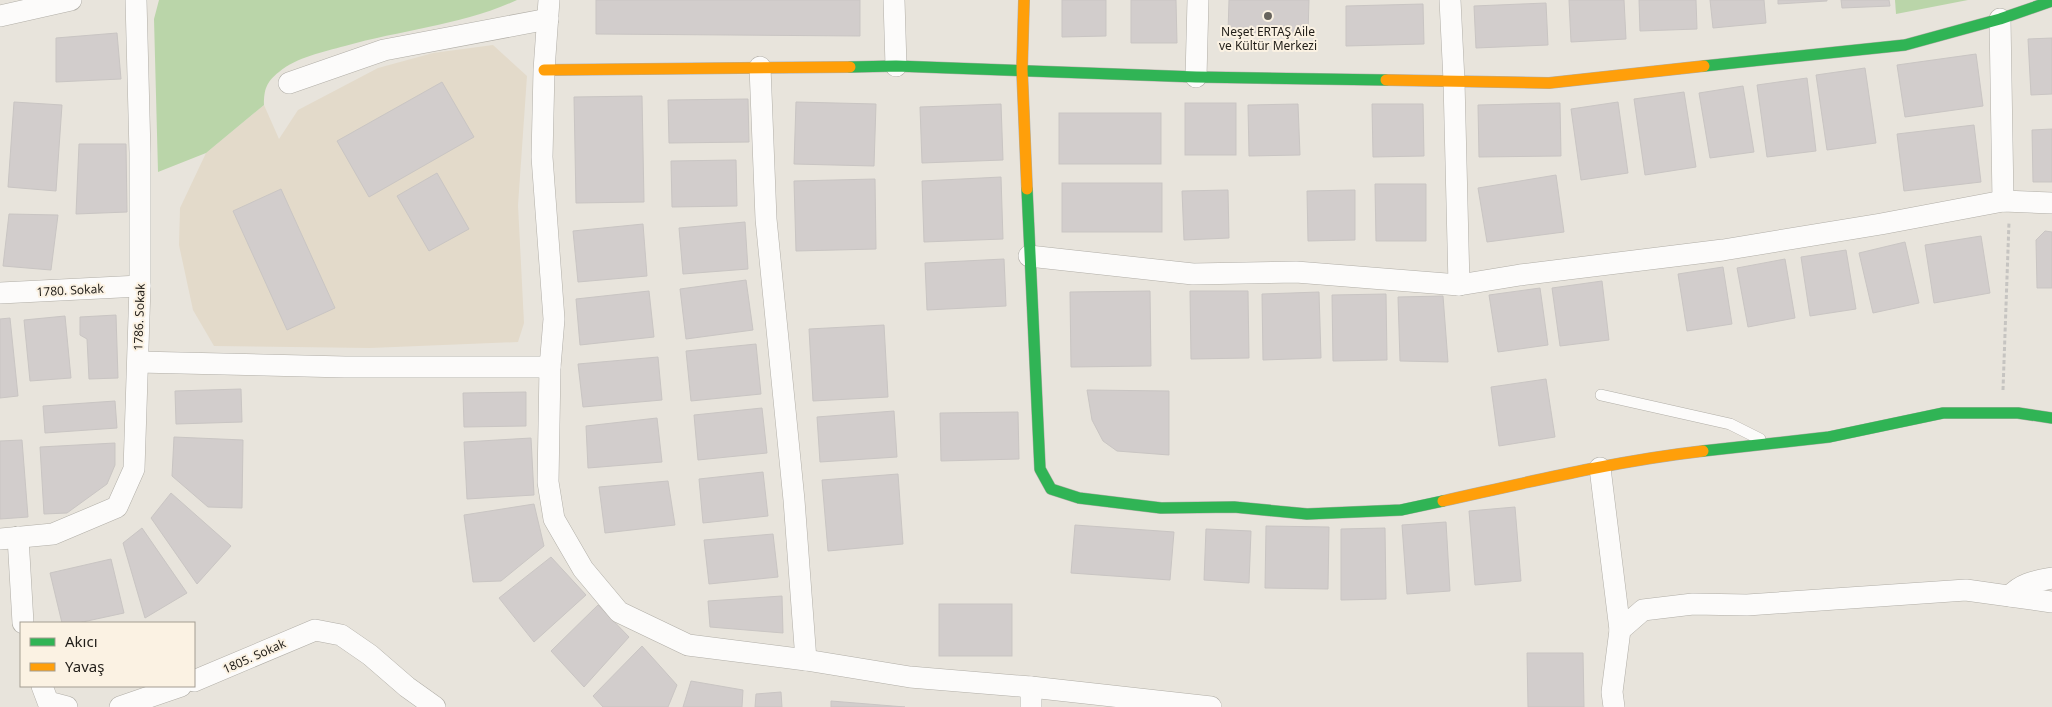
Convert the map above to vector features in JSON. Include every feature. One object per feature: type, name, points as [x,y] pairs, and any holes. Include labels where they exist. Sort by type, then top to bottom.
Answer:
[{"type":"street","points":[[1,21],[71,0]]},
{"type":"street","name":"1786. Sokak","points":[[9,538],[53,534],[117,507],[134,469],[140,286],[140,153],[136,0]]},
{"type":"street","points":[[894,0],[896,66]]},
{"type":"street","points":[[1024,0],[1022,70],[1040,469],[1052,489],[1079,498],[1162,508],[1234,507],[1307,514],[1401,510],[1661,456],[1829,437],[1943,414],[2018,414],[2052,418]]},
{"type":"street","points":[[1196,77],[1198,0]]},
{"type":"street","points":[[1450,0],[1459,285]]},
{"type":"street","points":[[544,70],[896,66],[1196,77],[1549,83],[1905,45],[2000,20],[2052,1]]},
{"type":"street","points":[[289,83],[384,50],[548,9],[544,70],[542,157],[554,319],[550,367],[548,482],[554,519],[583,569],[619,612],[688,645],[806,660],[1031,697],[1211,707]]},
{"type":"street","points":[[2000,20],[2003,201]]},
{"type":"street","points":[[760,67],[766,218],[794,500],[806,660]]},
{"type":"street","points":[[1029,256],[1192,274],[1296,272],[1459,285],[1520,275],[1723,250],[1872,226],[2003,201],[2052,203]]},
{"type":"street","name":"1780. Sokak","points":[[0,293],[140,286]]},
{"type":"street","points":[[138,362],[346,367],[550,367]]},
{"type":"street","points":[[1600,468],[1620,630],[1612,692],[1614,707]]},
{"type":"street","points":[[9,538],[23,622]]},
{"type":"street","points":[[2010,596],[2016,588],[2029,582],[2052,578]]},
{"type":"street","points":[[1620,630],[1643,610],[1693,604],[1747,605],[1966,590],[2052,602]]},
{"type":"street","name":"1805. Sokak","points":[[195,681],[315,630],[341,635],[370,655],[407,687],[435,707]]},
{"type":"street","points":[[42,687],[48,702],[67,707]]},
{"type":"street","points":[[120,707],[178,687]]},
{"type":"lane","points":[[1601,395],[1730,424],[1768,444]]},
{"type":"path","points":[[2002,414],[2009,224],[2003,201]]},
{"type":"shaded area","points":[[493,45],[527,76],[518,205],[524,323],[518,342],[370,348],[214,346],[193,310],[179,245],[180,208],[206,153],[264,105],[279,139],[298,110],[378,68],[433,53]]},
{"type":"green space","points":[[159,0],[517,0],[454,21],[367,40],[294,62],[279,72],[269,83],[265,91],[264,105],[206,153],[158,172],[154,19]]},
{"type":"green space","points":[[1895,0],[1968,0],[1896,14]]},
{"type":"building","points":[[596,0],[860,0],[860,36],[596,34]]},
{"type":"building","points":[[1062,0],[1106,0],[1106,36],[1062,37]]},
{"type":"building","points":[[1131,0],[1176,0],[1177,43],[1131,43]]},
{"type":"building","name":"Neşet ERTAŞ Aile ve Kültür Merkezi","points":[[1229,0],[1309,0],[1308,33],[1228,32]]},
{"type":"building","points":[[1569,0],[1624,0],[1626,39],[1571,42]]},
{"type":"building","points":[[1639,0],[1696,0],[1697,29],[1640,31]]},
{"type":"building","points":[[1710,0],[1764,0],[1766,23],[1713,28]]},
{"type":"building","points":[[1778,0],[1827,0],[1827,1],[1778,4]]},
{"type":"building","points":[[1841,0],[1889,0],[1890,6],[1842,8]]},
{"type":"building","points":[[1546,3],[1548,45],[1476,48],[1474,6]]},
{"type":"building","points":[[1423,4],[1424,44],[1346,46],[1346,6]]},
{"type":"building","points":[[117,33],[121,79],[56,82],[56,38]]},
{"type":"building","points":[[2052,38],[2052,94],[2031,95],[2028,39]]},
{"type":"building","points":[[1976,54],[1983,106],[1905,117],[1897,65]]},
{"type":"building","points":[[1865,68],[1876,143],[1827,150],[1816,75]]},
{"type":"building","points":[[1807,78],[1816,151],[1767,157],[1757,85]]},
{"type":"building","points":[[442,82],[474,137],[369,197],[337,141]]},
{"type":"building","points":[[1743,86],[1754,152],[1710,158],[1699,93]]},
{"type":"building","points":[[1684,92],[1696,167],[1645,175],[1634,99]]},
{"type":"building","points":[[642,96],[644,202],[576,203],[574,97]]},
{"type":"building","points":[[748,99],[749,142],[669,143],[668,100]]},
{"type":"building","points":[[14,102],[62,105],[56,191],[8,187]]},
{"type":"building","points":[[796,102],[876,104],[874,166],[794,164]]},
{"type":"building","points":[[1618,102],[1628,173],[1581,180],[1571,109]]},
{"type":"building","points":[[1185,103],[1236,103],[1236,155],[1185,155]]},
{"type":"building","points":[[1560,103],[1561,156],[1479,157],[1478,105]]},
{"type":"building","points":[[1001,104],[1003,160],[922,163],[920,107]]},
{"type":"building","points":[[1298,104],[1300,155],[1249,156],[1248,105]]},
{"type":"building","points":[[1372,104],[1423,104],[1424,156],[1373,157]]},
{"type":"building","points":[[1059,113],[1161,113],[1161,164],[1059,164]]},
{"type":"building","points":[[1974,125],[1981,182],[1904,191],[1897,134]]},
{"type":"building","points":[[2052,129],[2052,182],[2033,182],[2032,130]]},
{"type":"building","points":[[79,144],[126,144],[127,212],[76,214]]},
{"type":"building","points":[[736,160],[737,206],[672,207],[671,161]]},
{"type":"building","points":[[437,173],[469,229],[429,251],[397,196]]},
{"type":"building","points":[[1556,175],[1564,232],[1487,242],[1478,188]]},
{"type":"building","points":[[1001,177],[1003,239],[924,242],[922,181]]},
{"type":"building","points":[[875,179],[876,249],[796,251],[794,181]]},
{"type":"building","points":[[1062,183],[1162,183],[1162,232],[1062,232]]},
{"type":"building","points":[[1375,184],[1426,184],[1426,241],[1376,241]]},
{"type":"building","points":[[281,189],[335,308],[287,330],[233,211]]},
{"type":"building","points":[[1228,190],[1229,238],[1184,240],[1182,191]]},
{"type":"building","points":[[1355,190],[1355,240],[1308,241],[1307,191]]},
{"type":"building","points":[[9,214],[58,215],[51,270],[3,266]]},
{"type":"building","points":[[745,222],[748,269],[683,274],[679,228]]},
{"type":"building","points":[[643,224],[647,276],[578,282],[573,231]]},
{"type":"building","points":[[2045,231],[2052,232],[2052,288],[2037,288],[2036,240]]},
{"type":"building","points":[[1981,236],[1990,293],[1934,303],[1925,245]]},
{"type":"building","points":[[1905,242],[1919,303],[1873,313],[1859,253]]},
{"type":"building","points":[[1846,250],[1856,309],[1810,316],[1801,257]]},
{"type":"building","points":[[1004,259],[1006,306],[927,310],[925,263]]},
{"type":"building","points":[[1785,259],[1795,318],[1748,327],[1737,268]]},
{"type":"building","points":[[1723,267],[1732,324],[1687,331],[1678,274]]},
{"type":"building","points":[[746,280],[753,330],[686,339],[680,289]]},
{"type":"building","points":[[1602,281],[1609,340],[1560,346],[1552,288]]},
{"type":"building","points":[[1540,288],[1548,345],[1498,352],[1489,295]]},
{"type":"building","points":[[649,291],[654,337],[580,345],[576,299]]},
{"type":"building","points":[[1150,291],[1151,366],[1071,367],[1070,292]]},
{"type":"building","points":[[1190,291],[1248,291],[1249,358],[1191,359]]},
{"type":"building","points":[[1319,292],[1321,358],[1263,360],[1262,294]]},
{"type":"building","points":[[1386,294],[1387,360],[1333,361],[1332,295]]},
{"type":"building","points":[[1443,296],[1448,362],[1400,361],[1398,297]]},
{"type":"building","points":[[116,315],[118,378],[89,379],[87,339],[80,335],[80,317]]},
{"type":"building","points":[[65,316],[71,378],[30,381],[24,320]]},
{"type":"building","points":[[10,318],[18,396],[0,398],[0,319]]},
{"type":"building","points":[[884,325],[888,397],[813,401],[809,329]]},
{"type":"building","points":[[756,344],[761,394],[691,401],[686,351]]},
{"type":"building","points":[[658,357],[662,400],[583,407],[578,364]]},
{"type":"building","points":[[1546,379],[1555,437],[1499,446],[1491,387]]},
{"type":"building","points":[[241,389],[242,422],[176,424],[175,391]]},
{"type":"building","points":[[1087,390],[1169,391],[1169,455],[1117,451],[1103,441],[1092,420]]},
{"type":"building","points":[[526,392],[526,426],[464,427],[463,393]]},
{"type":"building","points":[[115,401],[117,428],[45,433],[43,406]]},
{"type":"building","points":[[762,408],[767,453],[698,460],[694,415]]},
{"type":"building","points":[[894,411],[897,457],[820,462],[817,417]]},
{"type":"building","points":[[1018,412],[1019,459],[941,461],[940,413]]},
{"type":"building","points":[[657,418],[662,462],[588,468],[586,426]]},
{"type":"building","points":[[174,437],[243,440],[242,508],[208,507],[172,476]]},
{"type":"building","points":[[531,438],[534,495],[467,499],[464,442]]},
{"type":"building","points":[[22,440],[28,517],[0,519],[0,441]]},
{"type":"building","points":[[115,443],[115,465],[107,484],[67,513],[44,514],[40,447]]},
{"type":"building","points":[[763,472],[768,516],[703,523],[699,479]]},
{"type":"building","points":[[898,474],[903,544],[828,551],[822,480]]},
{"type":"building","points":[[668,481],[675,525],[605,533],[599,487]]},
{"type":"building","points":[[171,493],[231,546],[197,584],[151,518]]},
{"type":"building","points":[[534,504],[544,546],[501,581],[473,582],[464,515]]},
{"type":"building","points":[[1515,507],[1521,581],[1475,585],[1469,511]]},
{"type":"building","points":[[1446,522],[1450,591],[1407,594],[1402,525]]},
{"type":"building","points":[[1075,525],[1174,532],[1170,580],[1071,573]]},
{"type":"building","points":[[1266,526],[1329,527],[1328,589],[1265,588]]},
{"type":"building","points":[[142,528],[187,593],[145,618],[123,543]]},
{"type":"building","points":[[1385,528],[1386,599],[1341,600],[1341,529]]},
{"type":"building","points":[[1206,529],[1251,531],[1249,583],[1204,580]]},
{"type":"building","points":[[773,534],[778,577],[709,584],[704,540]]},
{"type":"building","points":[[551,557],[586,595],[534,642],[499,598]]},
{"type":"building","points":[[111,559],[124,613],[83,622],[62,622],[50,573]]},
{"type":"building","points":[[782,596],[783,633],[710,627],[708,601]]},
{"type":"building","points":[[939,604],[1012,604],[1012,656],[939,656]]},
{"type":"building","points":[[598,605],[629,637],[584,687],[551,651]]},
{"type":"building","points":[[642,646],[677,685],[668,707],[603,707],[593,696]]},
{"type":"building","points":[[1527,653],[1583,653],[1584,707],[1528,707]]},
{"type":"building","points":[[691,681],[743,690],[742,707],[683,707]]},
{"type":"building","points":[[781,692],[782,707],[755,707],[756,694]]},
{"type":"building","points":[[831,701],[905,707],[831,707]]},
{"type":"traffic: fast","points":[[1704,66],[1905,45],[2000,19],[2052,1]]},
{"type":"traffic: fast","points":[[850,67],[896,66],[1196,77],[1386,80]]},
{"type":"traffic: fast","points":[[1027,189],[1040,469],[1051,489],[1079,498],[1161,508],[1234,507],[1307,514],[1401,510],[1443,501]]},
{"type":"traffic: fast","points":[[1703,451],[1829,437],[1943,413],[2018,413],[2052,418]]},
{"type":"traffic: slow","points":[[1024,0],[1022,69],[1027,189]]},
{"type":"traffic: slow","points":[[1386,80],[1549,83],[1704,66]]},
{"type":"traffic: slow","points":[[544,70],[850,67]]},
{"type":"traffic: slow","points":[[1443,501],[1605,466],[1703,451]]},
{"type":"place","name":"Neşet ERTAŞ Aile ve Kültür Merkezi","points":[[1268,16]]}]
